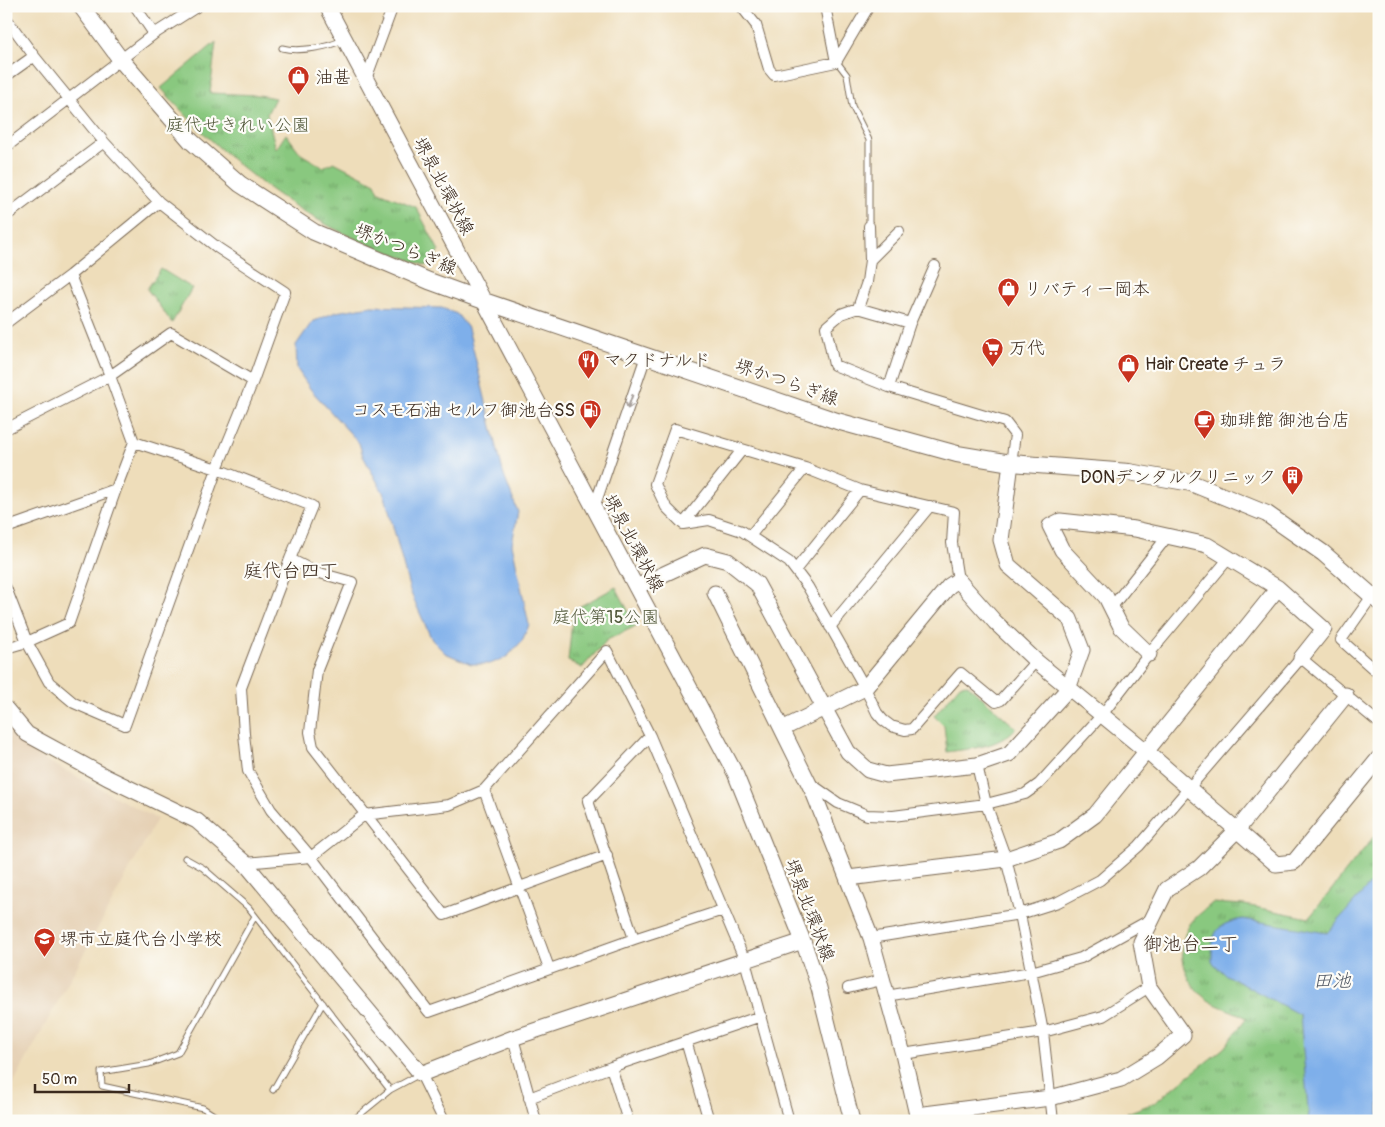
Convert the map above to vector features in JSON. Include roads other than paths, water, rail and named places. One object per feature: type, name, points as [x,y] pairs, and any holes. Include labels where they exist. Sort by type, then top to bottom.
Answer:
[{"type":"main road","name":"堺かつらぎ線","points":[[81,6],[121,60],[191,141],[240,184],[314,232],[427,280],[484,301],[837,420],[957,454],[1011,462],[1129,472],[1191,483],[1267,514],[1324,553],[1376,599]]},
{"type":"street","points":[[135,6],[154,34]]},
{"type":"street","points":[[6,147],[154,34],[198,6]]},
{"type":"street","name":"堺泉北環状線","points":[[327,6],[735,773],[803,941],[819,988],[852,1121]]},
{"type":"street","points":[[366,79],[394,6]]},
{"type":"street","points":[[741,6],[756,26],[769,69],[774,75],[836,62],[869,6]]},
{"type":"street","points":[[825,6],[836,62]]},
{"type":"street","points":[[6,18],[34,56],[104,142],[159,202],[218,248],[285,292],[253,381],[216,469],[125,725],[74,703],[49,682],[27,642],[6,588]]},
{"type":"street","points":[[6,76],[34,56]]},
{"type":"street","points":[[6,216],[104,142]]},
{"type":"street","points":[[6,323],[70,275],[159,202]]},
{"type":"street","points":[[858,308],[867,282],[870,260],[869,226]]},
{"type":"street","points":[[870,260],[899,231]]},
{"type":"street","points":[[889,387],[910,323],[935,266]]},
{"type":"street","points":[[6,648],[27,642],[68,623],[134,442],[70,275]]},
{"type":"street","points":[[636,587],[705,555],[728,561],[757,584],[848,752],[868,770],[886,776],[977,765],[1009,754],[1068,689],[1082,650],[1070,619],[1008,565],[1001,540],[1015,435],[1005,422],[889,387],[834,365],[826,327],[841,314],[858,308],[910,323]]},
{"type":"street","points":[[6,429],[110,376],[171,333],[253,381]]},
{"type":"street","points":[[594,508],[646,356]]},
{"type":"street","points":[[683,524],[666,507],[655,484],[675,429],[805,468],[860,490],[954,512],[952,543],[958,580],[995,622],[1068,689],[1146,751],[1276,864],[1294,862],[1379,758]]},
{"type":"street","points":[[134,442],[216,469],[312,506],[241,688],[248,770],[271,810],[311,857],[429,1012],[634,938],[723,910]]},
{"type":"street","points":[[683,524],[742,450]]},
{"type":"street","points":[[750,536],[805,468]]},
{"type":"street","points":[[6,528],[116,489]]},
{"type":"street","points":[[796,570],[860,490]]},
{"type":"street","points":[[830,627],[930,506]]},
{"type":"street","points":[[683,524],[709,520],[742,531],[789,562],[808,587],[877,713],[883,720],[898,728],[912,729],[961,673],[996,702],[1001,700],[1036,661]]},
{"type":"street","points":[[871,938],[1020,914],[1058,902],[1100,880],[1139,846],[1324,629],[1278,588],[1207,545],[1135,529],[1060,521],[1050,526],[1062,550],[1106,597],[1120,627],[1149,654]]},
{"type":"street","points":[[1111,608],[1167,536]]},
{"type":"street","points":[[808,782],[838,803],[867,815],[893,816],[986,804],[1025,794],[1039,784],[1101,716],[1228,558]]},
{"type":"street","points":[[290,559],[316,572],[352,582],[317,670],[310,732],[313,747],[444,915],[607,855]]},
{"type":"street","points":[[782,729],[865,688],[949,586],[958,580]]},
{"type":"street","points":[[848,878],[1006,859],[1059,841],[1095,815],[1278,588]]},
{"type":"street","points":[[716,593],[808,782],[848,878],[871,938],[903,1054],[917,1115],[1050,1098],[1121,1079],[1157,1057],[1183,1035],[1149,987],[1141,942],[1152,918],[1167,890],[1199,868],[1237,830],[1346,695]]},
{"type":"street","points":[[1376,599],[1340,640],[1379,674]]},
{"type":"street","points":[[245,863],[311,857],[364,814],[448,805],[484,790],[607,651],[650,736],[745,961],[789,1121]]},
{"type":"street","points":[[1301,658],[1379,723]]},
{"type":"street","points":[[6,709],[27,734],[108,778],[197,821],[245,863],[421,1074],[444,1121]]},
{"type":"street","points":[[634,938],[588,801],[650,736]]},
{"type":"street","points":[[977,765],[986,804],[1006,859],[1020,914],[1043,1032],[1053,1121]]},
{"type":"street","points":[[484,790],[548,968]]},
{"type":"street","points":[[886,996],[1031,972],[1081,958],[1152,918]]},
{"type":"street","points":[[421,1074],[513,1038],[803,941]]},
{"type":"street","points":[[848,988],[882,980]]},
{"type":"street","points":[[903,1054],[1043,1032],[1104,1016],[1149,987]]},
{"type":"street","points":[[529,1098],[611,1067],[761,1016]]},
{"type":"street","points":[[513,1038],[536,1121]]},
{"type":"street","points":[[686,1041],[709,1121]]},
{"type":"street","points":[[611,1067],[628,1121]]},
{"type":"lane","points":[[282,48],[290,50],[333,45],[345,39]]},
{"type":"lane","points":[[836,62],[847,75],[852,106],[868,140],[869,226]]},
{"type":"lane","points":[[185,858],[203,868],[239,898],[255,916],[390,1090]]},
{"type":"lane","points":[[223,1121],[203,1108],[102,1086],[101,1072],[149,1064],[178,1053],[255,916]]},
{"type":"lane","points":[[273,1090],[322,1003]]},
{"type":"lane","points":[[352,1121],[390,1090],[421,1074]]},
{"type":"water","points":[[371,306],[442,308],[457,314],[468,328],[504,476],[518,512],[512,544],[529,625],[522,641],[507,657],[490,664],[471,664],[445,653],[432,640],[410,591],[385,496],[363,456],[359,443],[311,390],[297,369],[296,345],[312,322],[336,312]]},
{"type":"water","name":"田池","points":[[1379,874],[1379,1121],[1309,1121],[1300,1015],[1226,975],[1212,962],[1214,937],[1220,927],[1243,919],[1327,933]]},
{"type":"place","name":"油甚","points":[[299,96]]},
{"type":"place","name":"リバティー岡本","points":[[1008,308]]},
{"type":"place","name":"万代","points":[[993,367]]},
{"type":"place","name":"マクドナルド","points":[[588,379]]},
{"type":"place","name":"Hair Create チュラ","points":[[1129,383]]},
{"type":"place","name":"コスモ石油 セルフ御池台SS","points":[[591,429]]},
{"type":"place","name":"珈琲館 御池台店","points":[[1204,439]]},
{"type":"place","name":"DONデンタルクリニック","points":[[1292,496]]},
{"type":"place","name":"堺市立庭代台小学校","points":[[44,958]]},
{"type":"district","name":"庭代台四丁","points":[[291,570]]},
{"type":"district","name":"御池台二丁","points":[[1191,943]]},
{"type":"park label","name":"庭代せきれい公園","points":[[238,125]]},
{"type":"park label","name":"庭代第15公園","points":[[606,617]]}]
